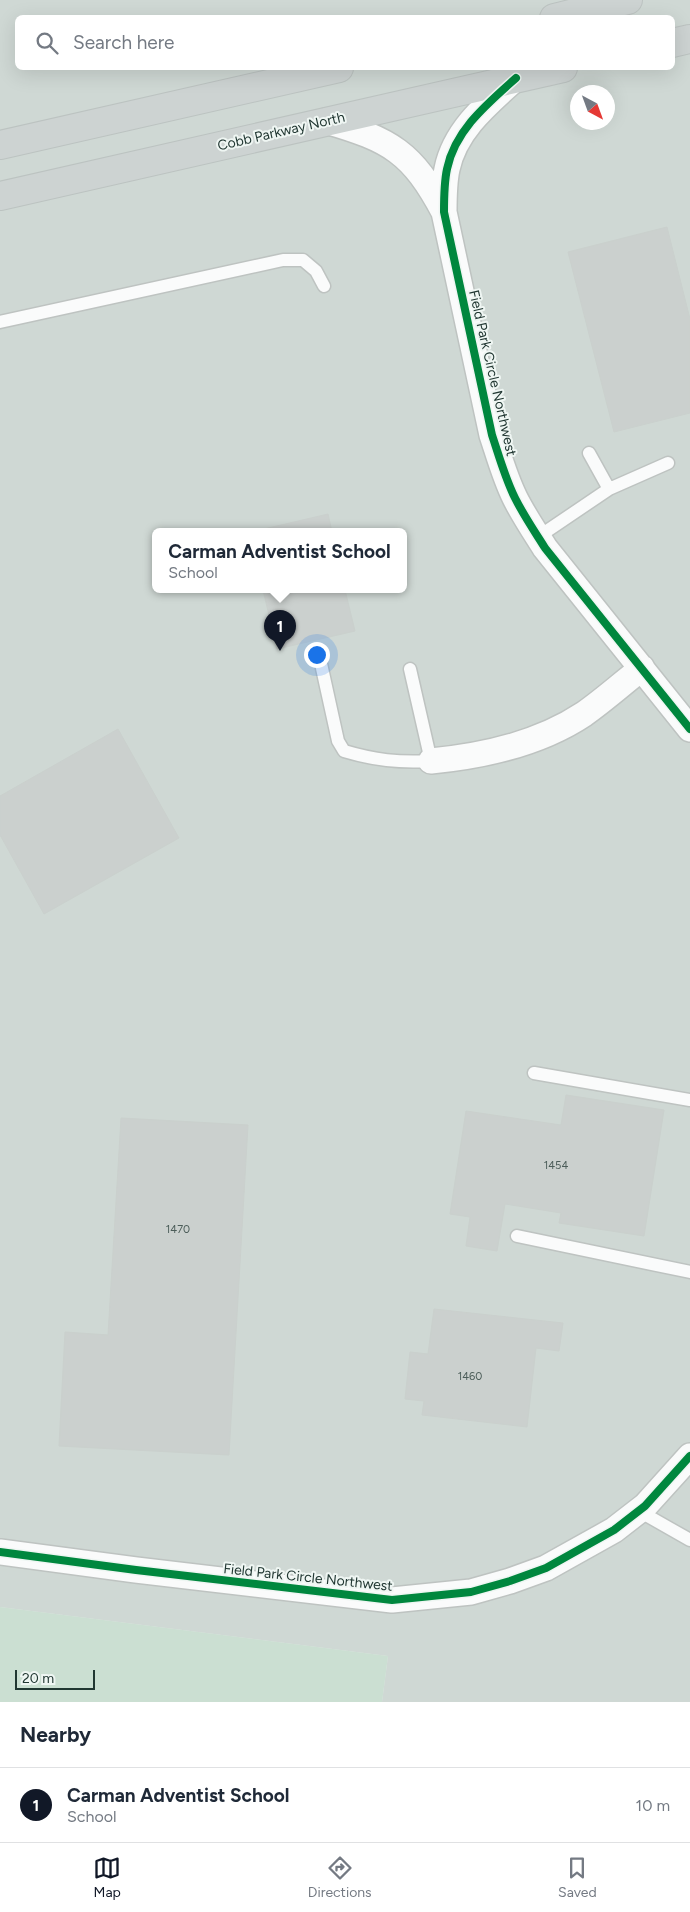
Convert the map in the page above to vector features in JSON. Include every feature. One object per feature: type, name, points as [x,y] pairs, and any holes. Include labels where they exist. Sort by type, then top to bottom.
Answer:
[{"type":"main road","points":[[566,15],[628,0]]},
{"type":"main road","points":[[675,42],[690,39]]},
{"type":"main road","points":[[0,145],[330,70]]},
{"type":"main road","name":"Cobb Parkway North","points":[[0,196],[554,70]]},
{"type":"street","name":"Field Park Circle Northwest","points":[[516,78],[486,104],[462,132],[447,170],[444,212],[492,435],[503,471],[514,496],[538,538],[690,729]]},
{"type":"street","name":"Field Park Circle Northwest","points":[[326,121],[374,137],[402,154],[425,178],[444,212]]},
{"type":"street","points":[[430,761],[490,752],[532,740],[584,714],[642,668]]},
{"type":"street","name":"Field Park Circle Northwest","points":[[0,1552],[392,1600],[472,1592],[546,1568],[614,1530],[638,1511],[690,1456]]},
{"type":"lane","points":[[0,322],[283,260],[303,260],[316,270],[324,286]]},
{"type":"lane","points":[[588,454],[609,489]]},
{"type":"lane","points":[[538,538],[609,489],[668,463]]},
{"type":"lane","points":[[318,650],[338,741],[344,751],[370,759],[402,762],[430,761],[410,669]]},
{"type":"lane","points":[[534,1073],[690,1100]]},
{"type":"lane","points":[[517,1236],[690,1272]]},
{"type":"lane","points":[[638,1511],[690,1540]]},
{"type":"shaded area","points":[[0,0],[690,0],[690,1702],[382,1702],[388,1656],[0,1607]]},
{"type":"green space","points":[[0,1607],[388,1656],[382,1702],[0,1702]]},
{"type":"building","points":[[667,227],[690,319],[690,413],[614,432],[568,252]]},
{"type":"building","points":[[328,514],[331,528],[268,528]]},
{"type":"building","points":[[264,593],[346,593],[355,631],[277,649]]},
{"type":"building","points":[[118,729],[179,838],[44,914],[0,835],[0,796]]},
{"type":"building","points":[[566,1095],[664,1110],[644,1236],[559,1223],[561,1213],[505,1204],[497,1251],[466,1246],[470,1217],[450,1214],[466,1111],[561,1125]]},
{"type":"building","points":[[121,1118],[248,1125],[229,1455],[59,1446],[65,1332],[108,1335]]},
{"type":"building","points":[[434,1309],[563,1323],[559,1351],[536,1348],[527,1427],[422,1415],[424,1401],[405,1399],[410,1352],[428,1354]]},
{"type":"cycle path","points":[[516,78],[484,108],[457,142],[447,169],[445,185],[444,212],[492,435],[511,490],[545,548],[690,729]]},
{"type":"cycle path","points":[[0,1552],[392,1600],[471,1592],[546,1568],[614,1530],[645,1506],[690,1456]]},
{"type":"place","name":"Carman Adventist School","points":[[280,651]]}]
